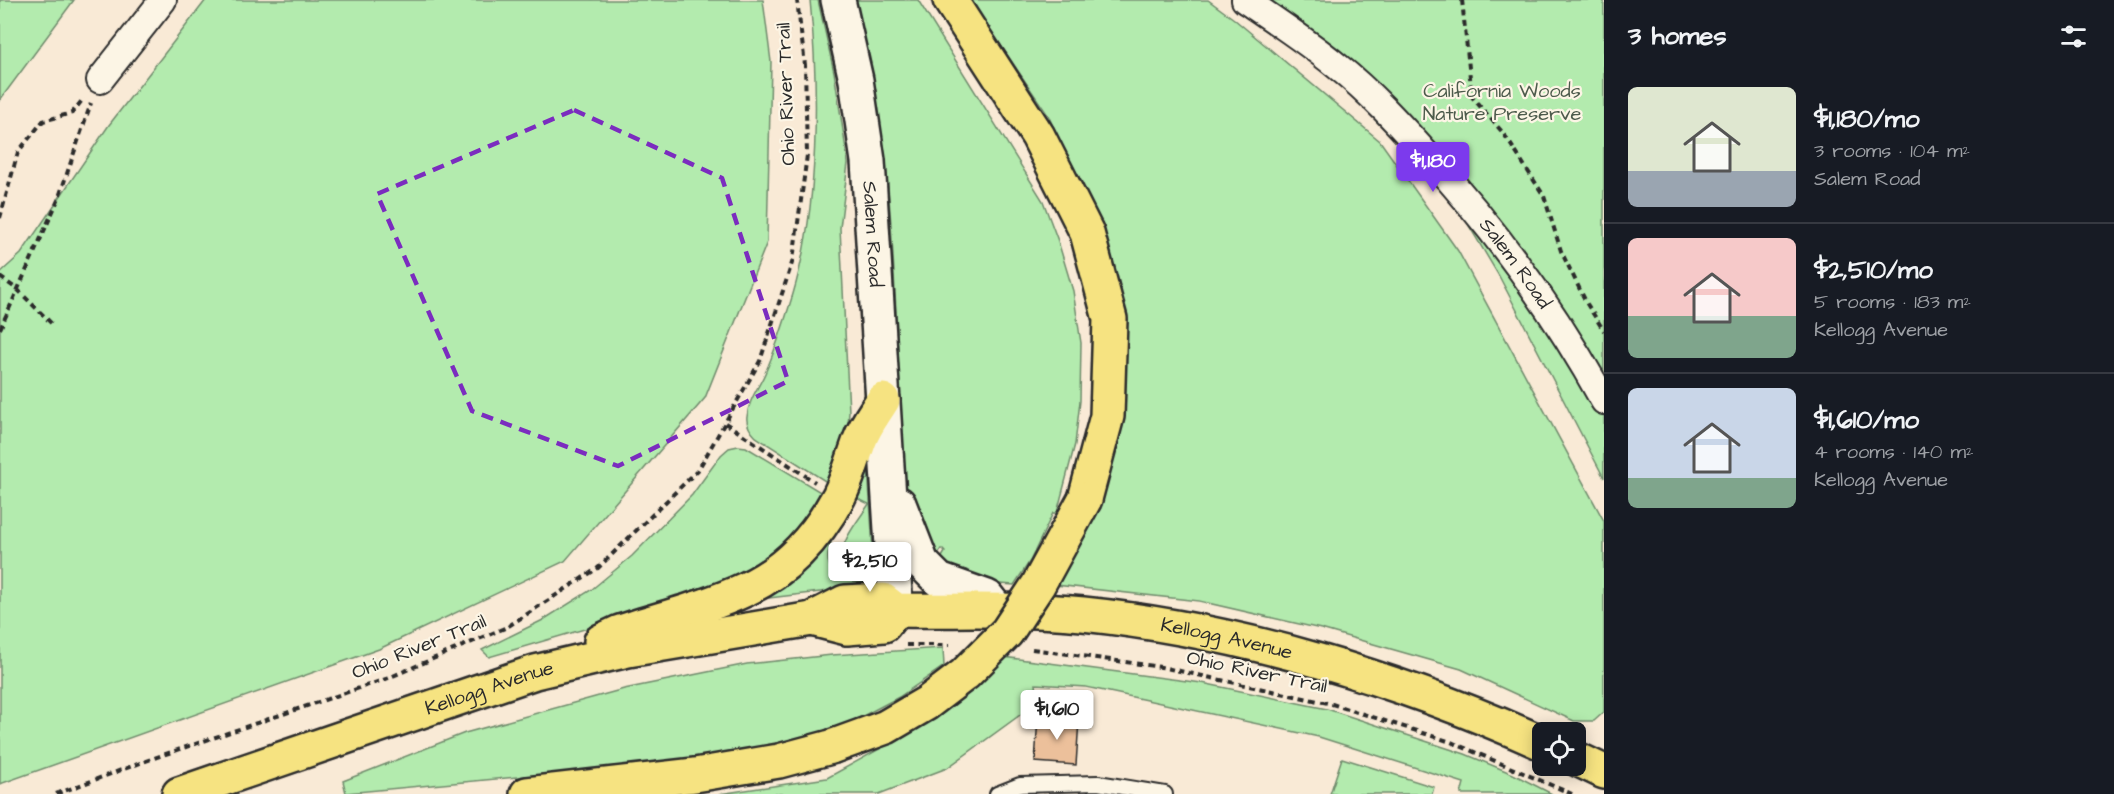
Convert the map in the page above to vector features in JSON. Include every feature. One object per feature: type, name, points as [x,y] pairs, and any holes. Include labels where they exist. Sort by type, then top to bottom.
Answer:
[{"type":"main road","points":[[527,794],[695,775],[779,761],[831,747],[886,727],[927,703],[965,674],[1007,632],[1038,585],[1085,499],[1107,416],[1110,319],[1087,233],[1038,136],[950,0]]},
{"type":"main road","points":[[535,672],[620,632],[747,589],[777,570],[799,551],[821,526],[853,466],[861,438],[883,400]]},
{"type":"main road","name":"Kellogg Avenue","points":[[179,794],[535,672],[628,651],[812,619],[845,602],[883,600],[896,610],[1082,614],[1147,623],[1296,655],[1428,695],[1532,739]]},
{"type":"street","points":[[100,80],[163,0]]},
{"type":"street","name":"Salem Road","points":[[838,0],[856,80],[868,161],[896,610]]},
{"type":"street","name":"Salem Road","points":[[1245,0],[1293,32],[1339,67],[1404,129],[1455,186],[1524,273],[1579,356],[1604,401]]},
{"type":"street","name":"Salem Road","points":[[887,471],[922,563],[939,580],[987,597],[998,611]]},
{"type":"lane","points":[[997,794],[1020,785],[1098,783],[1165,794]]},
{"type":"path","name":"Ohio River Trail","points":[[56,794],[387,679],[507,627],[598,568],[698,470],[760,361],[793,260],[807,155],[805,65],[797,0]]},
{"type":"path","points":[[1462,0],[1472,97],[1503,134],[1544,196],[1561,251],[1587,304],[1604,331]]},
{"type":"path","points":[[0,218],[18,152],[43,122],[72,113],[100,80]]},
{"type":"path","points":[[0,329],[58,200],[83,123],[100,80]]},
{"type":"path","points":[[0,277],[18,290],[52,324]]},
{"type":"path","points":[[725,423],[818,485]]},
{"type":"path","points":[[905,645],[951,645]]},
{"type":"path","name":"Ohio River Trail","points":[[1022,648],[1161,667],[1332,704],[1451,742],[1572,794]]},
{"type":"highlighted area","points":[[574,110],[722,178],[788,381],[618,466],[472,411],[377,194]]},
{"type":"green space","points":[[0,0],[74,0],[0,100]]},
{"type":"green space","points":[[206,0],[763,0],[771,62],[767,242],[705,398],[565,561],[379,649],[0,784],[0,273],[21,254],[109,125]]},
{"type":"green space","points":[[810,0],[818,0],[834,72],[848,163],[840,228],[849,412],[847,437],[833,486],[756,437],[749,428],[747,420],[750,405],[781,333],[802,260],[808,224],[815,148],[815,72]]},
{"type":"green space","points":[[854,0],[918,0],[1043,201],[1073,291],[1081,343],[1080,401],[1075,444],[1057,513],[1053,513],[1030,561],[1014,585],[973,582],[942,564],[945,552],[942,549],[939,553],[931,554],[912,526],[904,484],[888,184],[877,105]]},
{"type":"green space","points":[[970,0],[1208,0],[1380,141],[1458,251],[1604,521],[1604,712],[1594,721],[1574,721],[1461,669],[1321,629],[1199,601],[1056,585],[1108,444],[1095,218],[1048,115]]},
{"type":"green space","name":"California Woods Nature Preserve","points":[[1245,0],[1604,0],[1604,478],[1499,276],[1465,219],[1369,107]]},
{"type":"green space","points":[[746,447],[827,496],[787,550],[714,591],[489,657],[482,650],[543,620],[591,590],[632,556],[692,495],[721,455],[729,448]]},
{"type":"green space","points":[[868,466],[874,567],[850,567],[841,562],[841,554],[850,532],[869,504],[852,496]]},
{"type":"green space","points":[[834,535],[829,548],[830,567],[842,576],[874,580],[871,586],[769,598],[765,596]]},
{"type":"green space","points":[[943,648],[944,666],[899,697],[819,739],[720,758],[346,793],[343,781],[465,733],[624,689],[747,664],[832,655]]},
{"type":"green space","points":[[1003,657],[1202,683],[1327,709],[1465,754],[1513,774],[1552,794],[1461,794],[1464,783],[1319,737],[1086,687],[1036,684],[1038,702],[947,768],[879,794],[719,794],[827,778],[912,731]]},
{"type":"green space","points":[[1342,758],[1434,787],[1432,794],[1330,794]]},
{"type":"building","points":[[1038,717],[1079,720],[1076,765],[1035,762]]}]
